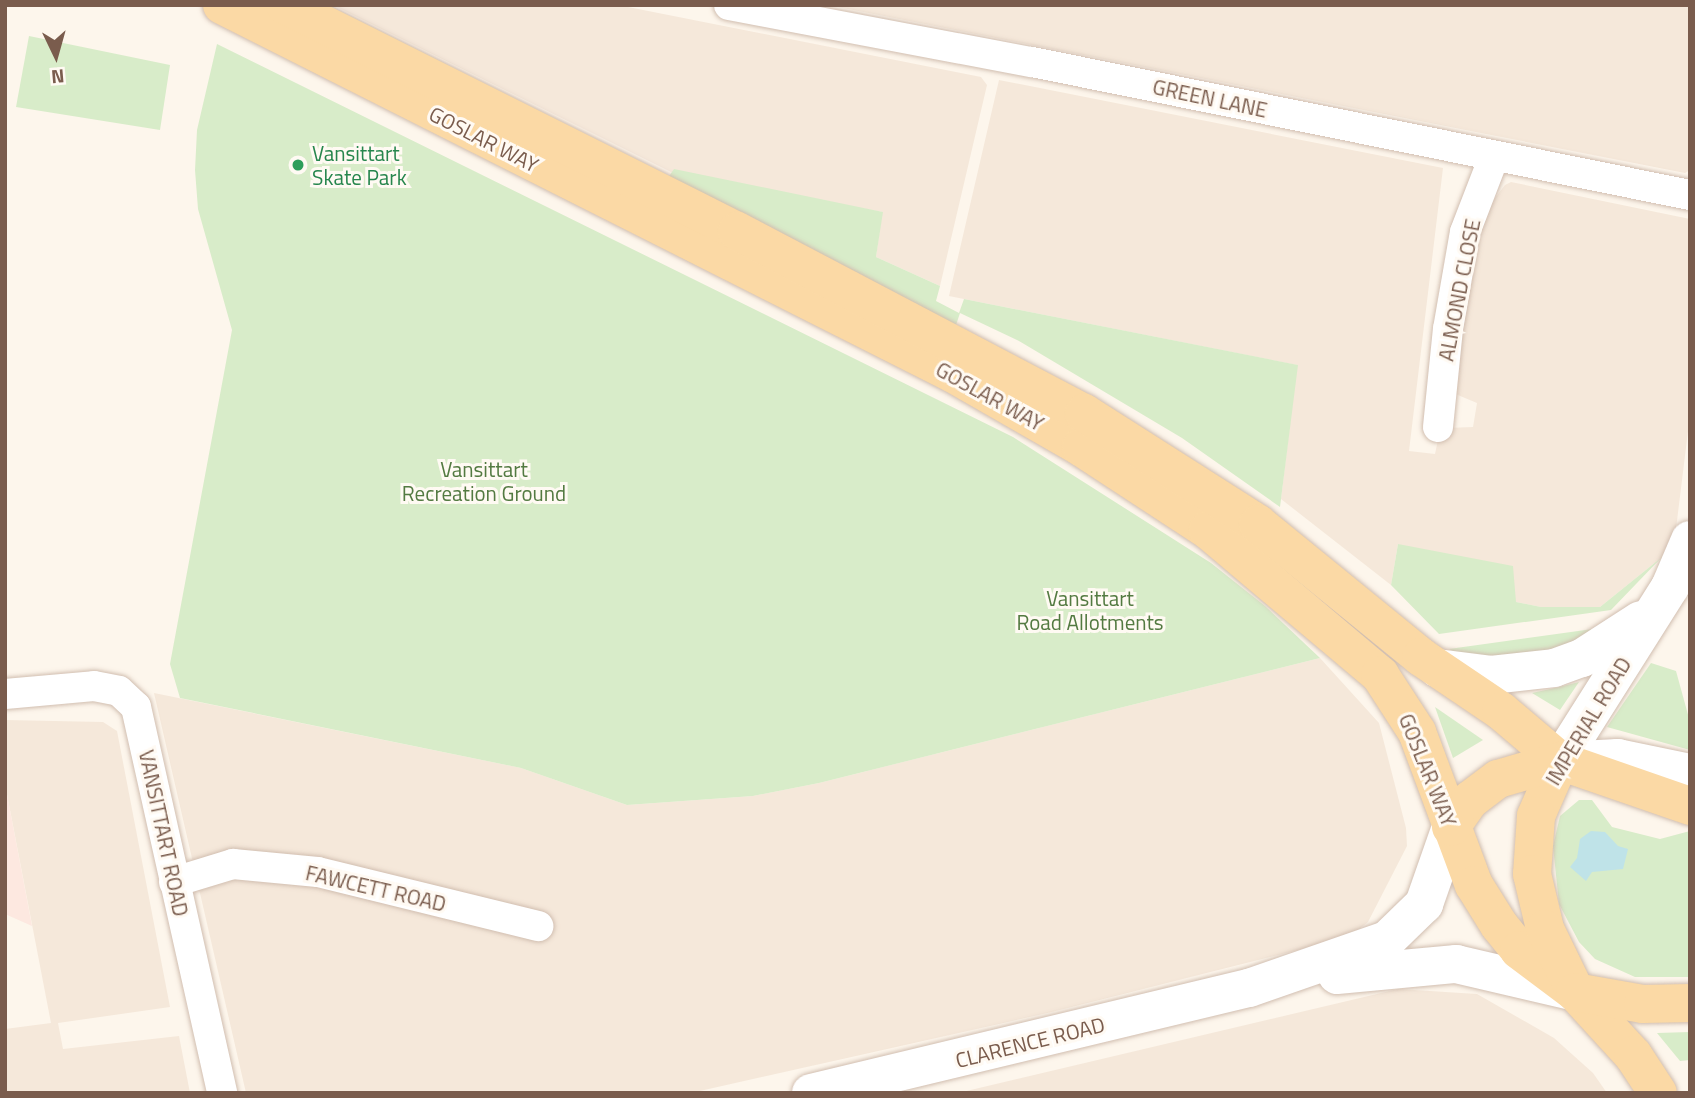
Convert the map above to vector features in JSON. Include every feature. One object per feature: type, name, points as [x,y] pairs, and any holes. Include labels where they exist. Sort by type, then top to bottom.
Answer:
[{"type":"main road","name":"GOSLAR WAY","points":[[222,5],[952,373],[1081,447],[1208,530],[1380,675],[1417,732],[1474,885],[1499,925],[1519,950],[1575,992]]},
{"type":"main road","name":"GOSLAR WAY","points":[[285,5],[737,231],[1084,413],[1258,524],[1437,668],[1564,752]]},
{"type":"main road","points":[[1451,827],[1470,800],[1498,779],[1564,752],[1690,806]]},
{"type":"main road","name":"IMPERIAL ROAD","points":[[1564,752],[1536,816],[1532,874],[1545,929],[1575,992]]},
{"type":"main road","points":[[1575,992],[1633,1055],[1658,1093]]},
{"type":"main road","name":"CLARENCE ROAD","points":[[1575,992],[1643,1004],[1690,1003]]},
{"type":"street","name":"GREEN LANE","points":[[729,5],[1032,62],[1690,195]]},
{"type":"street","name":"ALMOND CLOSE","points":[[1437,427],[1448,329],[1465,232],[1494,157]]},
{"type":"street","name":"IMPERIAL ROAD","points":[[1564,752],[1658,608],[1690,540]]},
{"type":"street","points":[[1437,668],[1491,676],[1554,668],[1602,648],[1658,608]]},
{"type":"street","name":"VANSITTART ROAD","points":[[5,694],[94,686],[119,691],[136,707],[222,1093]]},
{"type":"street","points":[[1564,752],[1618,758],[1690,773]]},
{"type":"street","name":"CLARENCE ROAD","points":[[1249,988],[1396,935],[1424,904],[1451,827]]},
{"type":"street","name":"FAWCETT ROAD","points":[[174,882],[233,864],[318,872],[538,926]]},
{"type":"street","name":"CLARENCE ROAD","points":[[811,1093],[1249,988],[1430,964],[1482,968],[1575,992]]},
{"type":"shaded area","points":[[333,5],[618,5],[981,77],[987,85],[940,286],[876,257],[882,212],[673,173]]},
{"type":"shaded area","points":[[828,5],[1690,5],[1690,170],[1685,173]]},
{"type":"shaded area","points":[[999,80],[1443,168],[1409,451],[1435,454],[1439,435],[1447,428],[1473,427],[1477,403],[1453,393],[1464,239],[1505,185],[1511,182],[1690,219],[1690,415],[1675,537],[1662,557],[1600,607],[1541,607],[1516,602],[1398,544],[1391,585],[1281,499],[1297,365],[949,296]]},
{"type":"shaded area","points":[[1320,658],[1379,723],[1406,828],[1407,846],[1368,922],[1349,937],[1052,1012],[691,1093],[246,1093],[154,693],[521,768],[627,805],[753,796],[819,783]]},
{"type":"shaded area","points":[[5,720],[103,722],[117,731],[170,1007],[58,1023],[63,1049],[179,1036],[190,1093],[5,1093],[5,1029],[51,1023],[5,784]]},
{"type":"shaded area","points":[[5,784],[32,926],[5,914]]},
{"type":"shaded area","points":[[1398,989],[1477,994],[1554,1038],[1593,1073],[1607,1093],[958,1093]]},
{"type":"green space","points":[[29,36],[170,65],[160,130],[16,107]]},
{"type":"green space","name":"Vansittart Recreation Ground","points":[[217,44],[1013,437],[1211,563],[1265,606],[1320,658],[819,783],[753,796],[627,805],[521,768],[180,698],[170,664],[232,330],[198,209],[195,170],[197,130]]},
{"type":"green space","points":[[674,169],[883,212],[876,257],[940,286],[936,301],[959,313],[964,299],[1298,365],[1280,507],[1182,438],[1019,341],[960,313],[956,325],[667,179]]},
{"type":"green space","points":[[1398,544],[1513,566],[1516,602],[1541,607],[1600,607],[1662,557],[1611,610],[1439,634],[1391,585]]},
{"type":"green space","points":[[1607,627],[1572,656],[1471,661],[1449,649]]},
{"type":"green space","points":[[1651,663],[1676,671],[1690,722],[1690,750],[1607,727]]},
{"type":"green space","points":[[1579,682],[1560,710],[1532,693],[1559,687]]},
{"type":"green space","points":[[1435,707],[1483,740],[1453,758]]},
{"type":"green space","points":[[1579,800],[1592,800],[1612,827],[1660,839],[1690,831],[1690,977],[1635,977],[1595,959],[1579,942],[1559,904],[1553,846],[1560,816]]},
{"type":"green space","points":[[1690,1032],[1690,1060],[1680,1061],[1657,1033]]},
{"type":"water","points":[[1591,831],[1605,832],[1618,846],[1628,849],[1623,869],[1592,872],[1586,881],[1570,867],[1577,858],[1580,839]]},
{"type":"place","name":"Vansittart Skate Park","points":[[298,165]]},
{"type":"park label","name":"Vansittart Road Allotments","points":[[1090,610]]}]
